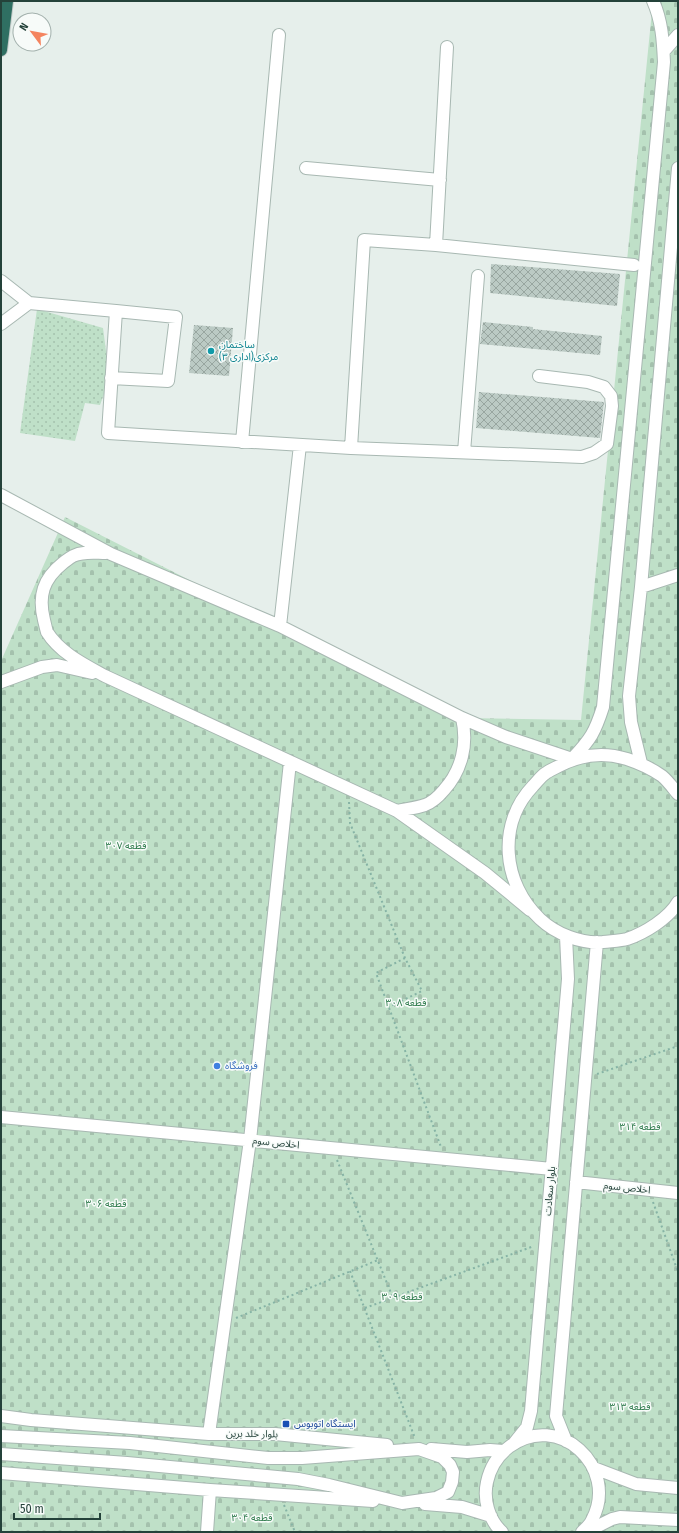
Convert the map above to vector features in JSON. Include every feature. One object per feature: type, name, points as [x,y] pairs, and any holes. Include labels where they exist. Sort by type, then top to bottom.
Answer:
[{"type":"highway","points":[[1,50],[7,1]]},
{"type":"street","points":[[572,759],[587,744],[595,730],[603,706],[664,70],[662,28],[658,12],[653,1]]},
{"type":"street","points":[[242,442],[279,35]]},
{"type":"street","points":[[664,51],[678,35]]},
{"type":"street","points":[[436,245],[448,47]]},
{"type":"street","points":[[306,168],[440,180]]},
{"type":"street","points":[[641,763],[631,722],[629,696],[641,588],[675,232],[678,168]]},
{"type":"street","points":[[351,448],[364,240],[436,245],[634,265]]},
{"type":"street","points":[[464,452],[478,276]]},
{"type":"street","points":[[1,280],[29,303],[116,310],[176,317],[168,381],[111,378]]},
{"type":"street","points":[[1,324],[29,303]]},
{"type":"street","points":[[116,310],[108,434],[351,448],[582,457],[607,444],[612,406],[610,396],[604,387],[588,382],[539,376]]},
{"type":"street","points":[[280,626],[300,445]]},
{"type":"street","points":[[1,495],[111,554],[280,626],[462,718],[506,738],[572,759]]},
{"type":"street","points":[[111,554],[88,552],[73,556],[46,580],[42,596],[42,613],[47,631],[66,652],[77,660],[105,676],[398,811],[485,873],[546,925],[566,936],[597,942],[627,939],[654,926],[677,904]]},
{"type":"street","points":[[641,588],[678,575]]},
{"type":"street","points":[[1,682],[42,667],[57,665],[105,676]]},
{"type":"street","points":[[398,811],[425,805],[437,798],[451,782],[461,764],[465,731],[462,718]]},
{"type":"street","points":[[530,910],[514,884],[508,854],[511,823],[524,796],[545,773],[572,759],[594,755],[617,756],[641,763],[662,776],[678,794]]},
{"type":"street","points":[[210,1434],[250,1140],[290,762]]},
{"type":"street","name":"بلوار سعادت","points":[[515,1442],[527,1427],[531,1411],[568,979],[566,936]]},
{"type":"street","points":[[566,1441],[556,1416],[597,942]]},
{"type":"street","name":"اخلاص سوم","points":[[1,1116],[552,1169]]},
{"type":"street","name":"اخلاص سوم","points":[[576,1182],[678,1193]]},
{"type":"street","name":"بلوار خلد برین","points":[[1,1416],[31,1420],[210,1434],[275,1434],[419,1449],[467,1452],[490,1450],[504,1451]]},
{"type":"street","points":[[500,1531],[490,1516],[486,1502],[488,1475],[494,1462],[515,1442],[529,1437],[544,1435],[559,1438],[572,1444],[584,1453],[594,1468],[599,1486],[598,1504],[592,1521],[582,1532]]},
{"type":"street","points":[[1,1436],[130,1443],[268,1458],[302,1458],[419,1449],[442,1457],[450,1465],[453,1472],[452,1482],[448,1492],[436,1498],[402,1503],[298,1479],[127,1463],[1,1454]]},
{"type":"street","points":[[594,1468],[636,1484],[678,1488]]},
{"type":"street","points":[[1,1473],[210,1490],[462,1507],[490,1516]]},
{"type":"street","points":[[207,1532],[210,1490]]},
{"type":"street","points":[[586,1532],[612,1519],[620,1517],[678,1520]]},
{"type":"path","points":[[348,788],[350,823],[405,958],[422,991],[389,1007]]},
{"type":"path","points":[[405,958],[376,973],[445,1159]]},
{"type":"path","points":[[585,1078],[678,1046]]},
{"type":"path","points":[[328,1148],[337,1162],[393,1298]]},
{"type":"path","points":[[649,1190],[678,1272]]},
{"type":"path","points":[[365,1308],[540,1244],[546,1240]]},
{"type":"path","points":[[224,1324],[378,1260]]},
{"type":"path","points":[[350,1271],[419,1449]]},
{"type":"path","points":[[280,1495],[295,1532]]},
{"type":"green space","points":[[653,1],[678,1],[678,1532],[1,1532],[1,661],[65,517],[462,718],[581,720]]},
{"type":"green space","points":[[37,309],[103,328],[106,351],[107,386],[100,405],[85,403],[75,441],[20,433]]},
{"type":"building","points":[[491,264],[620,274],[617,306],[490,293]]},
{"type":"building","points":[[483,322],[602,336],[600,355],[480,344]]},
{"type":"building","name":"ساختمان مرکزی(اداری ۳)","points":[[194,325],[233,328],[229,376],[189,373]]},
{"type":"building","points":[[479,392],[604,402],[600,438],[476,428]]},
{"type":"place","name":"ساختمان مرکزی(اداری ۳)","points":[[211,351]]},
{"type":"place","name":"فروشگاه","points":[[217,1066]]},
{"type":"place","name":"ایستگاه اتوبوس","points":[[286,1424]]},
{"type":"park label","name":"قطعه ۳۰۷","points":[[126,846]]},
{"type":"park label","name":"قطعه ۳۰۸","points":[[406,1003]]},
{"type":"park label","name":"قطعه ۳۱۴","points":[[640,1127]]},
{"type":"park label","name":"قطعه ۳۰۶","points":[[106,1204]]},
{"type":"park label","name":"قطعه ۳۰۹","points":[[402,1297]]},
{"type":"park label","name":"قطعه ۳۱۳","points":[[630,1407]]},
{"type":"park label","name":"قطعه ۳۰۴","points":[[252,1518]]}]
